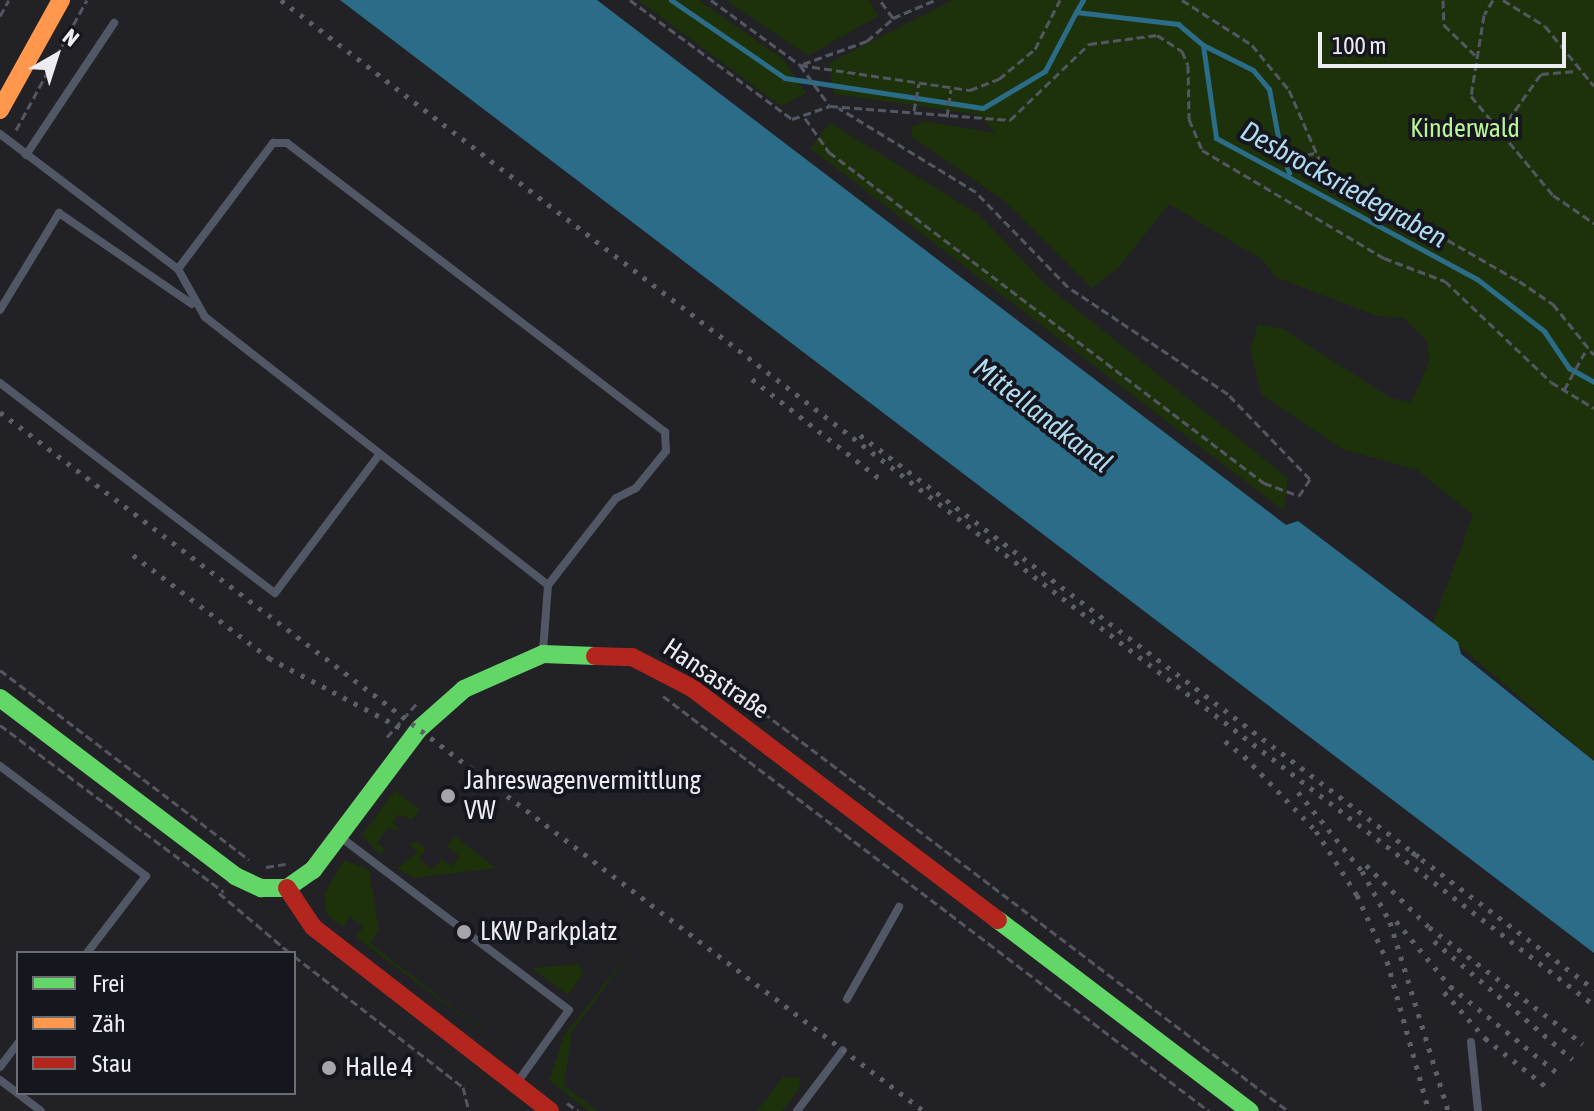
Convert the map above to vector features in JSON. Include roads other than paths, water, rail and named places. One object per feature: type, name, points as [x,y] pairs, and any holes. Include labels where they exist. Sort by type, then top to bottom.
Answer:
[{"type":"street","points":[[0,110],[61,0]]},
{"type":"street","name":"Hansastraße","points":[[287,888],[313,870],[440,705],[495,671],[543,654],[632,657],[682,682],[1238,1107]]},
{"type":"street","points":[[0,698],[235,876],[261,888],[287,888],[313,927],[550,1111]]},
{"type":"lane","points":[[26,155],[114,23]]},
{"type":"lane","points":[[0,134],[178,269],[192,304]]},
{"type":"lane","points":[[178,269],[273,143],[287,143],[665,432],[666,451],[636,488],[616,498],[548,585],[543,654]]},
{"type":"lane","points":[[0,310],[59,213],[192,304],[379,455],[548,585]]},
{"type":"lane","points":[[0,383],[275,593],[379,455]]},
{"type":"lane","points":[[0,766],[146,876],[89,951]]},
{"type":"lane","points":[[338,836],[569,1010],[517,1083]]},
{"type":"lane","points":[[847,999],[899,907]]},
{"type":"lane","points":[[1471,1042],[1478,1111]]},
{"type":"lane","points":[[0,1067],[16,1046]]},
{"type":"lane","points":[[797,1111],[843,1050]]},
{"type":"lane","points":[[0,1080],[16,1092]]},
{"type":"lane","points":[[20,1095],[41,1111]]},
{"type":"water","name":"Mittellandkanal","points":[[340,0],[597,0],[1286,525],[1298,521],[1458,642],[1461,654],[1594,761],[1594,953]]},
{"type":"waterway","name":"Desbrocksriedegraben","points":[[671,0],[785,78],[983,108],[1045,71],[1076,12],[1178,24],[1203,45],[1216,138],[1477,279],[1544,331],[1569,368],[1594,382]]},
{"type":"waterway","points":[[1076,12],[1083,0]]},
{"type":"waterway","points":[[1203,45],[1253,70],[1269,89],[1279,142]]},
{"type":"waterway","points":[[1284,159],[1289,173]]},
{"type":"railway","points":[[281,0],[1594,1005]]},
{"type":"railway","points":[[752,379],[884,482]]},
{"type":"railway","points":[[0,412],[924,1111]]},
{"type":"railway","points":[[860,435],[1422,859]]},
{"type":"railway","points":[[133,555],[269,658],[401,728]]},
{"type":"railway","points":[[1225,741],[1253,764]]},
{"type":"railway","points":[[1244,756],[1316,831],[1357,895],[1387,961],[1429,1111]]},
{"type":"railway","points":[[1298,792],[1362,871],[1390,922],[1448,1111]]},
{"type":"railway","points":[[1412,852],[1594,989]]},
{"type":"railway","points":[[1366,865],[1429,927],[1583,1044]]},
{"type":"railway","points":[[1396,921],[1450,986],[1560,1075]]},
{"type":"railway","points":[[1434,941],[1572,1059]]},
{"type":"railway","points":[[1444,992],[1485,1038],[1549,1089]]},
{"type":"place","name":"Jahreswagenvermittlung VW","points":[[448,796]]},
{"type":"place","name":"LKW Parkplatz","points":[[464,932]]},
{"type":"place","name":"Halle 4","points":[[329,1068]]},
{"type":"park label","name":"Kinderwald","points":[[1465,129]]}]
